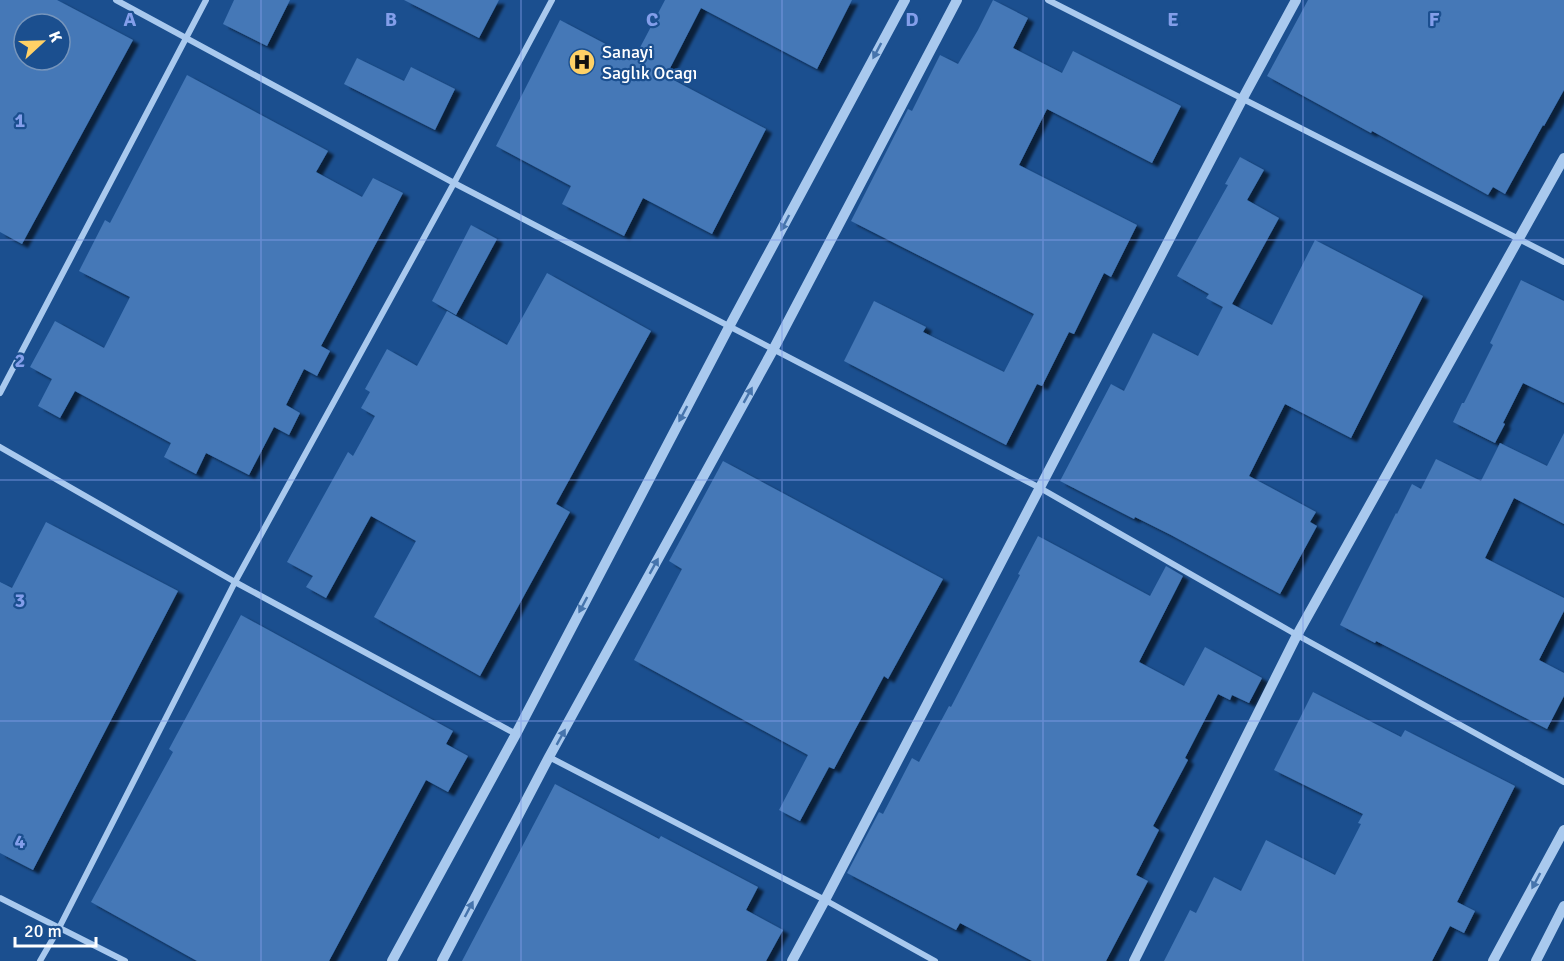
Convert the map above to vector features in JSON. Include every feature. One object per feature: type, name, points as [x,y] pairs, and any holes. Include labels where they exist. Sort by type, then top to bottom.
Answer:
[{"type":"street","points":[[116,0],[454,183],[1040,488],[1297,635],[1564,782]]},
{"type":"street","points":[[0,393],[206,0]]},
{"type":"street","points":[[40,961],[235,582],[552,0]]},
{"type":"street","points":[[392,961],[516,734],[729,327],[905,0]]},
{"type":"street","points":[[442,961],[549,757],[773,350],[957,0]]},
{"type":"street","points":[[1048,0],[1564,262]]},
{"type":"street","points":[[792,961],[1296,0]]},
{"type":"street","points":[[1134,961],[1297,635],[1564,158]]},
{"type":"street","points":[[0,447],[235,582],[516,734]]},
{"type":"street","points":[[549,757],[825,900],[934,961]]},
{"type":"street","points":[[1493,961],[1564,830]]},
{"type":"street","points":[[0,898],[125,961]]},
{"type":"street","points":[[1536,961],[1560,921],[1564,906]]},
{"type":"building","points":[[0,0],[57,0],[133,40],[22,244],[0,232]]},
{"type":"building","points":[[234,0],[290,0],[267,46],[223,24]]},
{"type":"building","points":[[404,0],[499,0],[479,38]]},
{"type":"building","points":[[665,0],[852,0],[817,69],[701,8],[666,76],[766,129],[712,234],[643,198],[624,236],[562,204],[571,186],[496,146],[560,20],[634,59]]},
{"type":"building","points":[[993,0],[1028,18],[1013,48],[1062,73],[1073,51],[1181,106],[1152,163],[1047,109],[1019,165],[1137,225],[1111,277],[1104,273],[1074,334],[1069,332],[1042,386],[1037,384],[1006,445],[844,361],[874,301],[926,327],[923,332],[1004,372],[1034,314],[851,221],[908,109],[912,111],[940,55],[958,64]]},
{"type":"building","points":[[1308,0],[1564,0],[1564,90],[1505,194],[1493,187],[1488,195],[1267,76]]},
{"type":"building","points":[[357,58],[404,81],[411,67],[455,89],[435,130],[344,84]]},
{"type":"building","points":[[187,75],[328,151],[316,172],[362,197],[373,178],[403,193],[321,346],[330,351],[317,376],[304,369],[286,405],[300,413],[289,435],[274,427],[249,475],[206,453],[196,474],[164,457],[171,443],[75,391],[60,418],[38,406],[52,379],[30,367],[55,321],[104,348],[130,297],[79,271],[105,220],[110,223]]},
{"type":"building","points":[[1240,157],[1264,170],[1247,200],[1279,218],[1232,304],[1272,325],[1315,240],[1423,296],[1351,438],[1285,404],[1249,476],[1316,512],[1310,522],[1317,526],[1280,594],[1171,535],[1060,481],[1111,384],[1124,391],[1153,333],[1198,356],[1223,307],[1206,298],[1209,294],[1177,276],[1228,185],[1225,184]]},
{"type":"building","points":[[471,225],[497,239],[456,315],[432,301]]},
{"type":"building","points":[[547,273],[651,331],[556,504],[570,512],[480,676],[374,617],[416,541],[371,516],[326,598],[306,587],[313,576],[287,562],[348,452],[353,456],[375,416],[361,408],[370,392],[365,389],[387,349],[417,366],[447,311],[507,345]]},
{"type":"building","points":[[1521,280],[1564,301],[1564,403],[1523,383],[1495,443],[1453,422],[1493,345],[1490,343]]},
{"type":"building","points":[[1564,433],[1564,524],[1514,498],[1485,558],[1564,598],[1564,611],[1539,660],[1564,673],[1564,696],[1547,729],[1376,641],[1375,643],[1340,625],[1412,484],[1421,489],[1436,459],[1481,481],[1500,443],[1547,466]]},
{"type":"building","points":[[723,461],[943,579],[888,679],[884,676],[834,769],[829,767],[800,821],[779,810],[808,755],[634,660],[682,569],[669,561]]},
{"type":"building","points":[[46,522],[178,591],[33,870],[0,853],[0,582],[12,588]]},
{"type":"building","points":[[1038,536],[1150,596],[1166,566],[1183,576],[1139,662],[1184,686],[1205,647],[1262,678],[1249,703],[1232,695],[1230,700],[1218,694],[1185,758],[1188,760],[1153,826],[1159,830],[1136,875],[1148,881],[1106,961],[1032,961],[960,923],[956,930],[847,873],[879,812],[883,814],[912,758],[919,762],[949,706],[951,707]]},
{"type":"building","points":[[241,615],[453,731],[446,744],[468,756],[448,792],[426,780],[329,961],[197,961],[91,902],[173,752],[169,749]]},
{"type":"building","points":[[1313,692],[1401,737],[1405,730],[1515,786],[1457,902],[1475,911],[1464,933],[1450,926],[1432,961],[1164,961],[1190,910],[1196,913],[1214,877],[1241,891],[1266,840],[1335,875],[1361,824],[1358,823],[1363,814],[1274,770]]},
{"type":"building","points":[[555,784],[659,839],[661,836],[758,887],[746,910],[783,930],[766,961],[462,961]]},
{"type":"place","name":"Sanayi Saglık Ocagı","points":[[582,62]]}]
